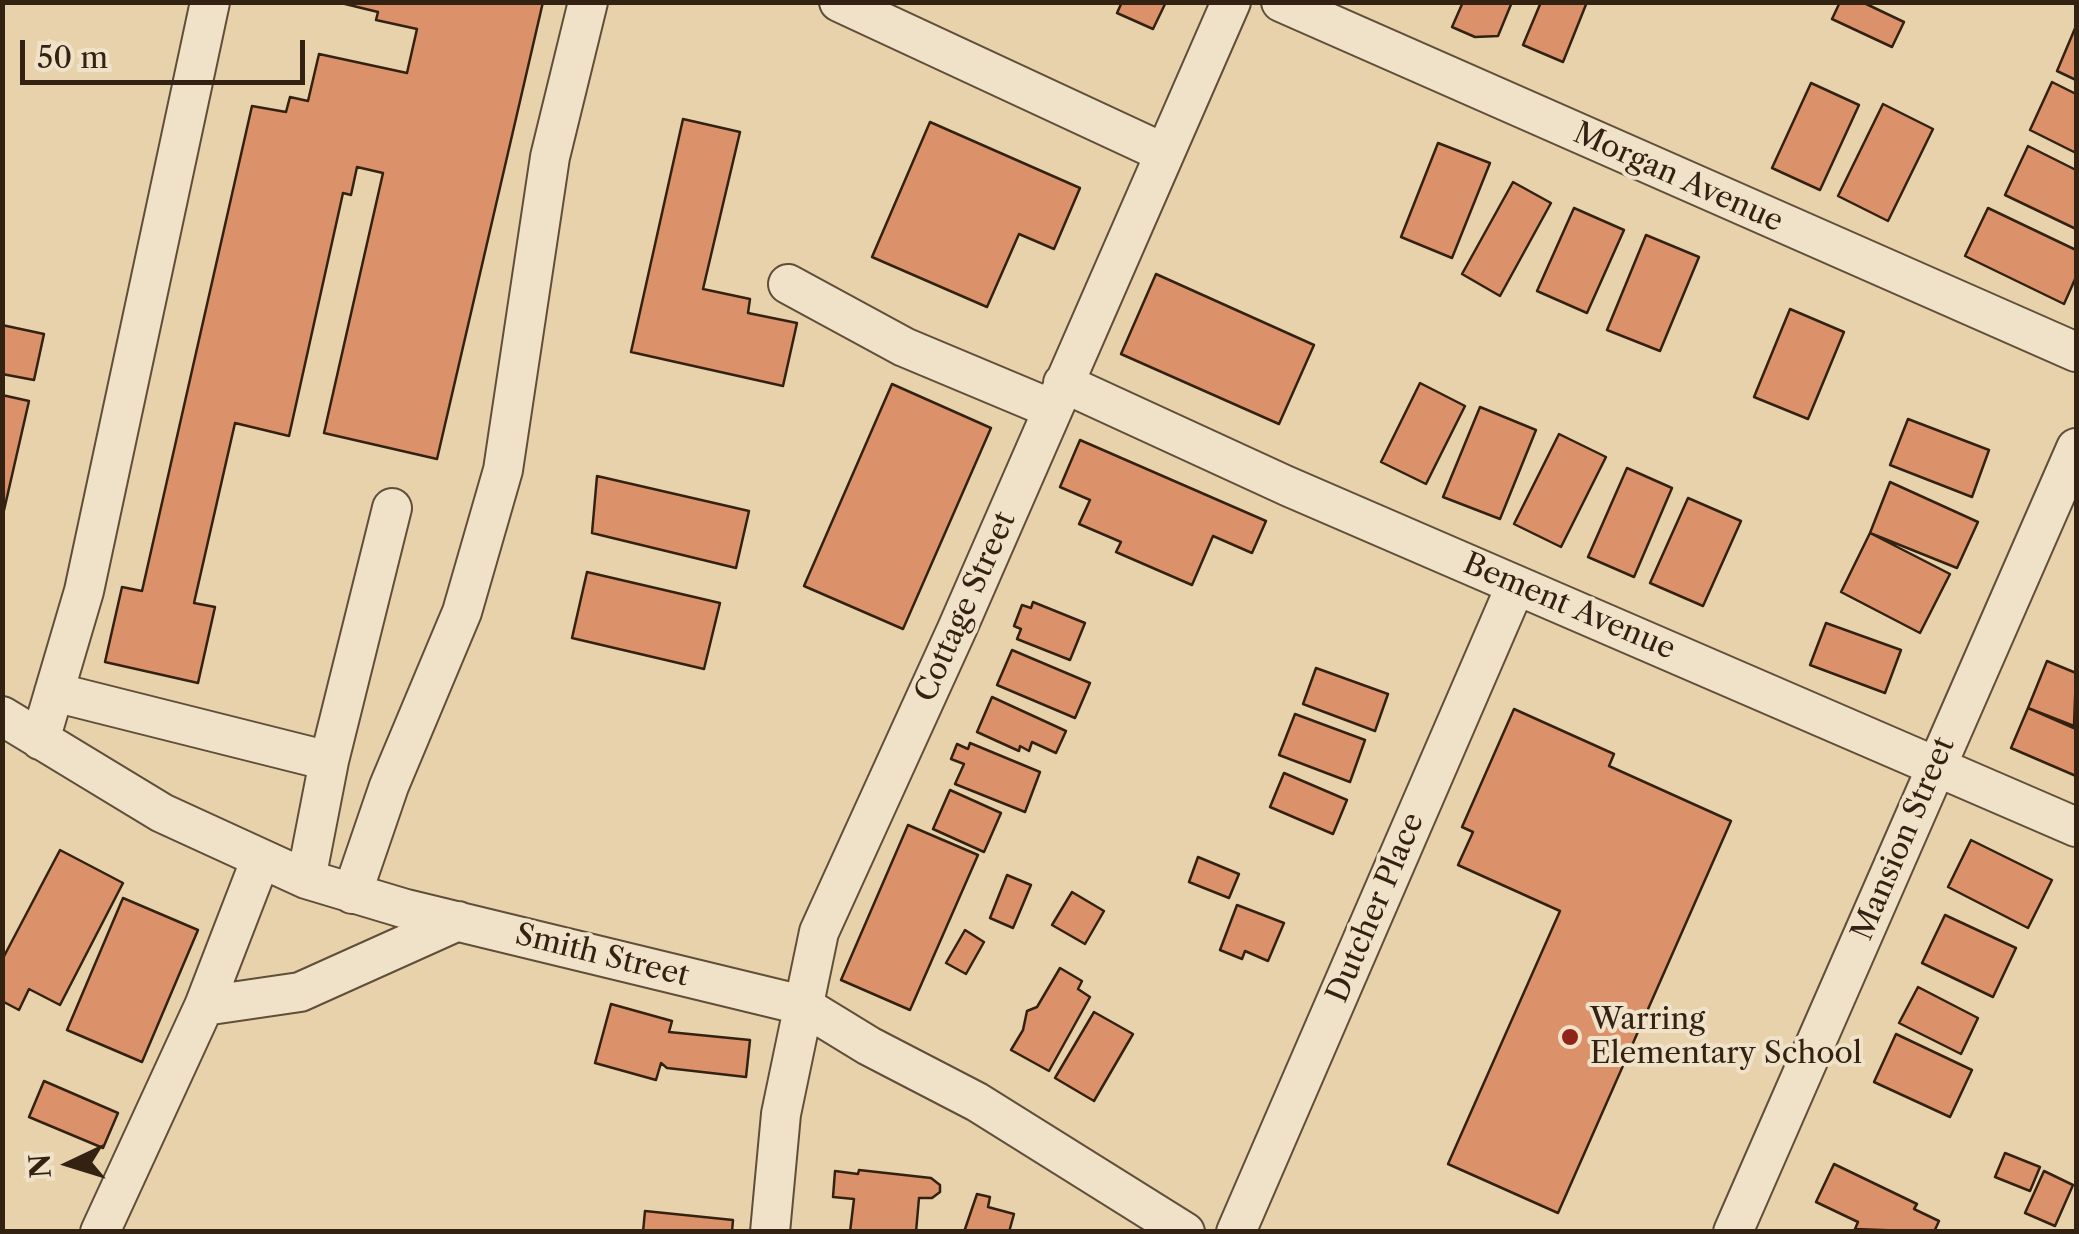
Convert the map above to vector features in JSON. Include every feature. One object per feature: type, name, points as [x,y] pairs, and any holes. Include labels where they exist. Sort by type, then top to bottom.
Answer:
[{"type":"street","points":[[40,740],[84,591],[210,2]]},
{"type":"street","points":[[352,894],[389,786],[462,612],[503,470],[550,157],[588,2]]},
{"type":"street","points":[[839,2],[1164,153]]},
{"type":"street","name":"Cottage Street","points":[[770,1232],[781,1114],[819,932],[1231,2]]},
{"type":"street","name":"Morgan Avenue","points":[[1281,2],[2076,352]]},
{"type":"street","name":"Bement Avenue","points":[[788,284],[904,347],[1057,396],[1516,585],[2076,827]]},
{"type":"street","name":"Mansion Street","points":[[1733,1232],[2076,448]]},
{"type":"street","points":[[306,879],[328,761],[392,508]]},
{"type":"street","name":"Dutcher Place","points":[[1236,1232],[1516,585]]},
{"type":"street","points":[[54,692],[328,761]]},
{"type":"street","name":"Smith Street","points":[[2,716],[162,813],[306,879],[458,921],[802,1005],[863,1044],[977,1102],[1185,1232]]},
{"type":"street","points":[[100,1232],[204,1006],[260,861]]},
{"type":"street","points":[[204,1006],[300,992],[458,921]]},
{"type":"building","points":[[337,2],[543,2],[437,459],[324,433],[383,173],[357,167],[351,195],[343,193],[289,436],[235,423],[194,603],[215,607],[198,683],[105,662],[122,587],[142,591],[252,106],[286,112],[290,97],[308,101],[319,54],[407,73],[417,29],[376,20],[378,12]]},
{"type":"building","points":[[1122,2],[1166,2],[1153,29],[1117,13]]},
{"type":"building","points":[[1463,2],[1512,2],[1498,36],[1475,37],[1452,27]]},
{"type":"building","points":[[1541,2],[1587,2],[1563,62],[1523,45]]},
{"type":"building","points":[[1840,2],[1862,2],[1904,22],[1892,47],[1832,19]]},
{"type":"building","points":[[2076,26],[2076,80],[2057,71]]},
{"type":"building","points":[[2052,82],[2076,94],[2076,153],[2030,130]]},
{"type":"building","points":[[1811,83],[1859,105],[1820,190],[1772,168]]},
{"type":"building","points":[[1883,104],[1933,129],[1888,221],[1838,196]]},
{"type":"building","points":[[683,119],[740,132],[703,289],[750,299],[748,313],[797,323],[783,386],[631,352]]},
{"type":"building","points":[[930,122],[1080,188],[1054,249],[1019,234],[987,307],[872,257]]},
{"type":"building","points":[[1438,143],[1490,163],[1452,258],[1401,237]]},
{"type":"building","points":[[2028,146],[2076,170],[2076,229],[2005,195]]},
{"type":"building","points":[[1513,182],[1551,203],[1500,296],[1462,274]]},
{"type":"building","points":[[1574,208],[1624,230],[1587,313],[1537,291]]},
{"type":"building","points":[[1988,208],[2076,250],[2076,277],[2064,304],[1965,256]]},
{"type":"building","points":[[1646,235],[1699,257],[1660,351],[1607,330]]},
{"type":"building","points":[[1156,274],[1314,345],[1279,424],[1121,354]]},
{"type":"building","points":[[1790,309],[1844,332],[1808,419],[1754,397]]},
{"type":"building","points":[[2,325],[44,334],[34,380],[2,374]]},
{"type":"building","points":[[1420,383],[1465,406],[1426,484],[1381,462]]},
{"type":"building","points":[[892,384],[991,428],[903,629],[804,586]]},
{"type":"building","points":[[2,395],[29,401],[2,519]]},
{"type":"building","points":[[1480,407],[1536,430],[1500,519],[1443,497]]},
{"type":"building","points":[[1908,419],[1989,450],[1972,497],[1890,465]]},
{"type":"building","points":[[1559,434],[1606,457],[1561,547],[1514,524]]},
{"type":"building","points":[[1080,440],[1266,521],[1252,553],[1213,536],[1192,585],[1116,552],[1121,542],[1079,524],[1090,500],[1060,487]]},
{"type":"building","points":[[1627,468],[1672,488],[1634,577],[1588,557]]},
{"type":"building","points":[[597,476],[749,511],[736,568],[592,533]]},
{"type":"building","points":[[1890,482],[1978,522],[1957,568],[1870,533]]},
{"type":"building","points":[[1688,498],[1741,521],[1703,606],[1650,583]]},
{"type":"building","points":[[1870,533],[1950,574],[1920,633],[1841,592]]},
{"type":"building","points":[[587,572],[720,603],[704,669],[572,638]]},
{"type":"building","points":[[1033,602],[1085,623],[1070,660],[1017,639],[1021,629],[1014,626],[1022,605],[1031,608]]},
{"type":"building","points":[[1826,623],[1901,650],[1885,693],[1810,665]]},
{"type":"building","points":[[1012,650],[1090,683],[1075,718],[997,685]]},
{"type":"building","points":[[2047,661],[2076,673],[2074,726],[2028,708]]},
{"type":"building","points":[[1316,668],[1388,694],[1375,731],[1303,704]]},
{"type":"building","points":[[992,697],[1066,731],[1056,753],[1032,742],[1029,751],[1020,746],[1019,751],[977,732]]},
{"type":"building","points":[[2028,708],[2076,729],[2076,776],[2011,748]]},
{"type":"building","name":"Warring Elementary School","points":[[1514,709],[1614,754],[1609,766],[1731,821],[1558,1213],[1448,1164],[1560,911],[1458,865],[1473,832],[1462,827]]},
{"type":"building","points":[[1295,714],[1365,740],[1350,782],[1279,755]]},
{"type":"building","points":[[970,743],[1040,772],[1025,812],[955,784],[964,764],[951,759],[957,744],[968,749]]},
{"type":"building","points":[[1284,773],[1347,800],[1333,834],[1270,807]]},
{"type":"building","points":[[950,790],[1001,813],[984,852],[933,829]]},
{"type":"building","points":[[908,825],[978,855],[910,1010],[841,980]]},
{"type":"building","points":[[1971,840],[2052,880],[2028,928],[1948,887]]},
{"type":"building","points":[[60,850],[123,883],[60,1005],[29,989],[19,1010],[2,1001],[2,960]]},
{"type":"building","points":[[1198,857],[1239,874],[1229,898],[1189,882]]},
{"type":"building","points":[[1007,875],[1031,885],[1013,928],[990,918]]},
{"type":"building","points":[[1072,892],[1104,911],[1085,944],[1052,925]]},
{"type":"building","points":[[123,898],[198,930],[142,1062],[67,1030]]},
{"type":"building","points":[[1237,905],[1284,923],[1268,961],[1245,951],[1242,959],[1220,950]]},
{"type":"building","points":[[1945,915],[2016,948],[1993,997],[1922,963]]},
{"type":"building","points":[[965,930],[984,942],[966,974],[946,963]]},
{"type":"building","points":[[1060,968],[1082,981],[1078,989],[1090,997],[1049,1071],[1011,1050],[1023,1030],[1027,1011],[1037,1007]]},
{"type":"building","points":[[1918,987],[1978,1018],[1961,1054],[1899,1023]]},
{"type":"building","points":[[611,1004],[672,1021],[669,1032],[750,1040],[746,1077],[667,1068],[661,1063],[656,1080],[595,1063]]},
{"type":"building","points":[[1094,1012],[1133,1034],[1094,1101],[1055,1078]]},
{"type":"building","points":[[1896,1034],[1972,1070],[1950,1117],[1874,1082]]},
{"type":"building","points":[[44,1081],[118,1113],[103,1148],[29,1117]]},
{"type":"building","points":[[2005,1153],[2040,1167],[2030,1191],[1995,1177]]},
{"type":"building","points":[[1834,1164],[1917,1204],[1914,1209],[1939,1221],[1934,1232],[1855,1229],[1858,1222],[1816,1202]]},
{"type":"building","points":[[859,1170],[931,1178],[940,1185],[940,1192],[932,1198],[919,1198],[916,1232],[850,1232],[854,1199],[833,1197],[835,1171],[858,1174]]},
{"type":"building","points":[[2044,1171],[2073,1185],[2055,1226],[2025,1213]]},
{"type":"building","points":[[977,1194],[990,1197],[988,1207],[1014,1214],[1009,1232],[964,1232]]},
{"type":"building","points":[[645,1211],[733,1220],[732,1232],[643,1232]]},
{"type":"place","name":"Warring Elementary School","points":[[1570,1037]]}]
